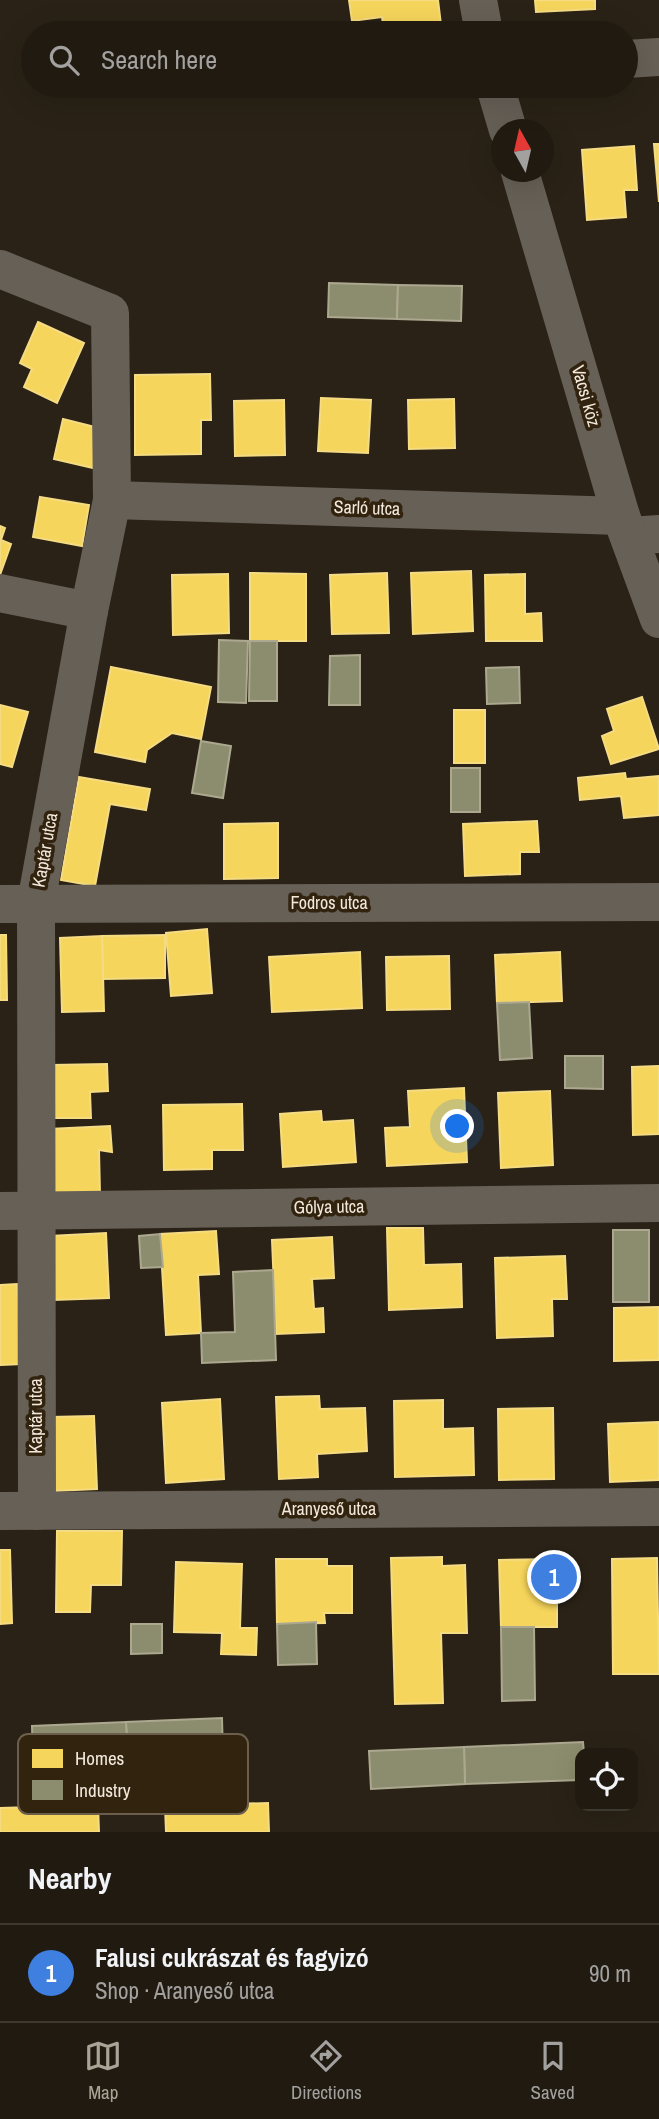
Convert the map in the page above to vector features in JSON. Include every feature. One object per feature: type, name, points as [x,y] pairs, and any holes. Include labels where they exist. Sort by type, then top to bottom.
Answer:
[{"type":"street","points":[[478,0],[482,21]]},
{"type":"street","points":[[638,58],[659,57]]},
{"type":"street","points":[[499,98],[505,119]]},
{"type":"street","name":"Vacsi köz","points":[[523,182],[636,529],[659,619]]},
{"type":"street","name":"Kaptár utca","points":[[0,270],[110,313],[112,500],[89,611],[18,903],[18,1511]]},
{"type":"street","name":"Sarló utca","points":[[112,500],[636,529]]},
{"type":"street","points":[[0,593],[89,611]]},
{"type":"street","name":"Fodros utca","points":[[18,903],[659,902]]},
{"type":"street","name":"Gólya utca","points":[[18,1211],[659,1203]]},
{"type":"street","name":"Aranyeső utca","points":[[18,1511],[659,1507]]},
{"type":"building: Homes","points":[[349,0],[438,0],[441,21],[382,21],[382,17],[352,21]]},
{"type":"building: Homes","points":[[535,0],[595,0],[595,9],[536,12]]},
{"type":"building: Homes","points":[[654,144],[659,144],[659,202]]},
{"type":"building: Homes","points":[[634,146],[637,190],[624,190],[626,217],[587,220],[582,150]]},
{"type":"building: Homes","points":[[38,322],[84,343],[57,403],[24,387],[32,369],[20,363]]},
{"type":"building: Homes","points":[[210,374],[211,420],[201,420],[201,454],[135,455],[135,375]]},
{"type":"building: Homes","points":[[321,398],[371,400],[368,453],[318,451]]},
{"type":"building: Homes","points":[[454,399],[455,448],[409,449],[408,400]]},
{"type":"building: Homes","points":[[284,400],[285,455],[235,456],[234,401]]},
{"type":"building: Homes","points":[[63,419],[103,429],[93,468],[54,459]]},
{"type":"building: Homes","points":[[40,497],[89,505],[82,546],[33,537]]},
{"type":"building: Homes","points":[[0,526],[5,528],[1,540],[11,544],[0,575]]},
{"type":"building: Homes","points":[[471,571],[473,631],[413,634],[411,573]]},
{"type":"building: Homes","points":[[250,573],[306,574],[306,641],[250,641]]},
{"type":"building: Homes","points":[[387,573],[389,633],[332,634],[330,575]]},
{"type":"building: Homes","points":[[228,574],[229,633],[173,635],[172,575]]},
{"type":"building: Homes","points":[[525,574],[525,614],[541,613],[542,641],[486,641],[485,575]]},
{"type":"building: Homes","points":[[111,667],[211,687],[201,739],[172,733],[147,750],[145,762],[95,752]]},
{"type":"building: Homes","points":[[642,697],[659,749],[611,764],[602,736],[614,731],[607,709]]},
{"type":"building: Homes","points":[[0,705],[28,712],[12,767],[0,764]]},
{"type":"building: Homes","points":[[454,710],[485,710],[485,763],[454,763]]},
{"type":"building: Homes","points":[[625,773],[626,779],[659,776],[659,815],[624,818],[621,796],[580,800],[578,778]]},
{"type":"building: Homes","points":[[79,777],[150,789],[146,810],[110,804],[95,886],[61,880]]},
{"type":"building: Homes","points":[[537,821],[539,852],[520,852],[520,874],[465,876],[463,824]]},
{"type":"building: Homes","points":[[278,823],[278,878],[224,879],[224,824]]},
{"type":"building: Homes","points":[[207,929],[212,993],[171,996],[166,933]]},
{"type":"building: Homes","points":[[0,935],[6,935],[7,1000],[0,1000]]},
{"type":"building: Homes","points":[[165,935],[165,978],[103,979],[102,936]]},
{"type":"building: Homes","points":[[102,936],[104,1011],[62,1012],[60,938]]},
{"type":"building: Homes","points":[[360,952],[362,1008],[272,1012],[269,957]]},
{"type":"building: Homes","points":[[560,952],[562,1001],[497,1003],[495,955]]},
{"type":"building: Homes","points":[[449,956],[450,1009],[387,1010],[386,957]]},
{"type":"building: Homes","points":[[107,1064],[108,1091],[90,1092],[91,1118],[52,1118],[51,1065]]},
{"type":"building: Homes","points":[[659,1066],[659,1134],[633,1135],[632,1067]]},
{"type":"building: Homes","points":[[464,1088],[467,1162],[387,1166],[385,1128],[410,1127],[408,1091]]},
{"type":"building: Homes","points":[[550,1091],[553,1165],[501,1168],[498,1093]]},
{"type":"building: Homes","points":[[242,1104],[243,1150],[212,1150],[212,1169],[164,1170],[163,1105]]},
{"type":"building: Homes","points":[[321,1111],[322,1122],[353,1120],[356,1162],[283,1167],[280,1114]]},
{"type":"building: Homes","points":[[110,1126],[112,1152],[99,1150],[100,1194],[52,1196],[49,1129]]},
{"type":"building: Homes","points":[[387,1228],[423,1228],[424,1265],[461,1264],[462,1307],[389,1310]]},
{"type":"building: Homes","points":[[216,1231],[219,1274],[198,1275],[201,1333],[166,1335],[160,1234]]},
{"type":"building: Homes","points":[[106,1233],[109,1298],[53,1300],[50,1236]]},
{"type":"building: Homes","points":[[332,1237],[334,1278],[312,1279],[314,1309],[323,1308],[324,1332],[276,1334],[272,1240]]},
{"type":"building: Homes","points":[[565,1256],[567,1299],[552,1299],[553,1336],[497,1338],[495,1258]]},
{"type":"building: Homes","points":[[17,1284],[22,1364],[0,1365],[0,1285]]},
{"type":"building: Homes","points":[[659,1307],[659,1360],[614,1361],[614,1308]]},
{"type":"building: Homes","points":[[319,1396],[320,1409],[365,1408],[367,1451],[317,1454],[318,1477],[279,1479],[276,1397]]},
{"type":"building: Homes","points":[[220,1399],[224,1479],[166,1483],[162,1403]]},
{"type":"building: Homes","points":[[443,1400],[443,1429],[473,1428],[474,1475],[395,1477],[394,1401]]},
{"type":"building: Homes","points":[[553,1408],[554,1479],[499,1480],[498,1409]]},
{"type":"building: Homes","points":[[94,1416],[97,1489],[53,1491],[50,1417]]},
{"type":"building: Homes","points":[[659,1422],[659,1480],[610,1482],[608,1424]]},
{"type":"building: Homes","points":[[57,1531],[122,1531],[121,1585],[91,1585],[90,1612],[56,1612]]},
{"type":"building: Homes","points":[[0,1550],[10,1550],[12,1623],[0,1624]]},
{"type":"building: Homes","points":[[442,1557],[442,1566],[465,1565],[467,1633],[441,1633],[443,1703],[395,1704],[391,1558]]},
{"type":"building: Homes","points":[[657,1558],[659,1674],[613,1674],[612,1559]]},
{"type":"building: Homes","points":[[276,1559],[327,1559],[327,1566],[352,1566],[352,1613],[324,1613],[325,1623],[277,1624]]},
{"type":"building: Homes","points":[[557,1559],[557,1627],[501,1627],[499,1560]]},
{"type":"building: Homes","points":[[176,1562],[242,1564],[240,1628],[257,1628],[256,1655],[221,1654],[222,1633],[174,1632]]},
{"type":"building: Homes","points":[[268,1803],[269,1832],[166,1832],[165,1814],[248,1814],[248,1804]]},
{"type":"building: Homes","points":[[18,1807],[18,1814],[98,1814],[99,1832],[0,1832],[0,1808]]},
{"type":"building: Industry","points":[[329,283],[398,285],[397,319],[328,317]]},
{"type":"building: Industry","points":[[398,285],[462,286],[461,321],[397,319]]},
{"type":"building: Industry","points":[[219,640],[248,641],[246,703],[218,702]]},
{"type":"building: Industry","points":[[250,641],[277,641],[277,701],[249,701]]},
{"type":"building: Industry","points":[[360,655],[360,705],[329,705],[330,656]]},
{"type":"building: Industry","points":[[519,667],[520,703],[487,704],[486,668]]},
{"type":"building: Industry","points":[[201,741],[231,746],[223,798],[192,793]]},
{"type":"building: Industry","points":[[451,768],[480,768],[480,812],[451,812]]},
{"type":"building: Industry","points":[[529,1002],[532,1058],[500,1060],[497,1003]]},
{"type":"building: Industry","points":[[565,1056],[603,1056],[603,1089],[565,1088]]},
{"type":"building: Industry","points":[[613,1230],[649,1230],[649,1302],[613,1302]]},
{"type":"building: Industry","points":[[160,1234],[163,1267],[141,1268],[139,1236]]},
{"type":"building: Industry","points":[[273,1270],[276,1360],[202,1363],[201,1333],[235,1332],[233,1272]]},
{"type":"building: Industry","points":[[316,1622],[317,1664],[278,1665],[277,1624]]},
{"type":"building: Industry","points":[[131,1624],[162,1624],[162,1653],[131,1654]]},
{"type":"building: Industry","points":[[501,1627],[534,1627],[535,1700],[502,1701]]},
{"type":"building: Industry","points":[[222,1718],[222,1734],[127,1734],[126,1722]]},
{"type":"building: Industry","points":[[126,1722],[127,1734],[32,1734],[32,1726]]},
{"type":"building: Industry","points":[[583,1742],[584,1748],[575,1748],[575,1780],[465,1784],[464,1747]]},
{"type":"building: Industry","points":[[464,1747],[465,1784],[371,1789],[369,1751]]},
{"type":"place","name":"Falusi cukrászat és fagyizó","points":[[554,1577]]}]
